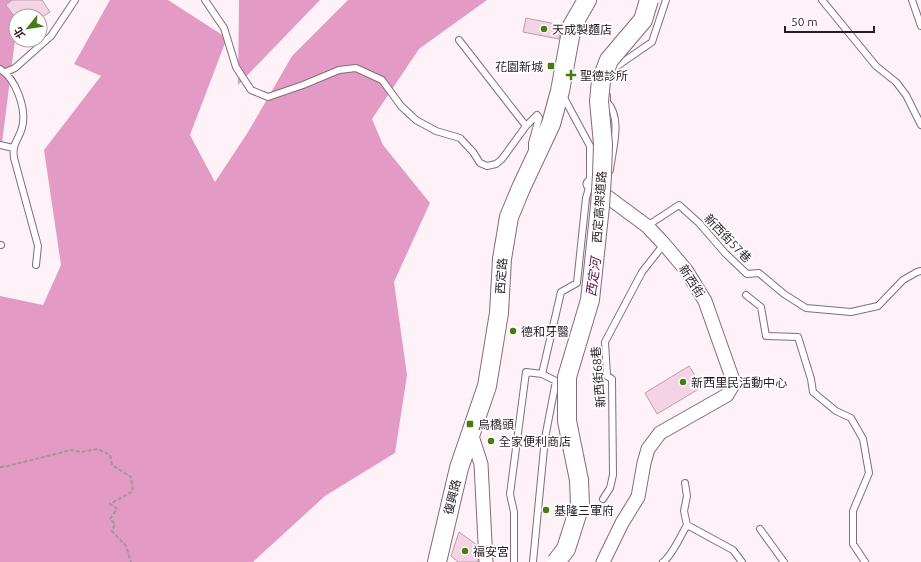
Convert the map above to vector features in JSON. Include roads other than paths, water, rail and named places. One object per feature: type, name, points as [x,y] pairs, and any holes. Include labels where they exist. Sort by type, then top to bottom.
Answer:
[{"type":"street","name":"西定路","points":[[471,433],[487,386],[499,313],[502,260],[509,217],[551,124],[560,91],[571,30],[587,0]]},
{"type":"street","name":"西定高架道路","points":[[556,562],[566,549],[580,504],[580,480],[567,421],[567,377],[590,300],[602,175],[602,144],[599,101],[601,81],[609,60],[643,20],[650,0]]},
{"type":"street","name":"新西街","points":[[590,184],[609,194],[647,226],[686,270],[705,302],[734,383],[727,395],[660,433],[648,449],[638,497],[622,523],[603,562]]},
{"type":"street","name":"復興路","points":[[437,562],[460,468],[471,433]]},
{"type":"street","points":[[471,433],[481,464],[486,562]]},
{"type":"lane","points":[[36,265],[38,246],[14,158],[13,148],[22,128],[24,114],[21,99],[3,70],[15,68],[51,36],[75,0]]},
{"type":"lane","points":[[205,0],[224,28],[236,67],[251,90],[268,97],[303,85],[339,70],[356,68],[382,80],[401,106],[416,120],[436,131],[460,138],[473,152],[480,163],[487,166],[496,164],[502,159],[526,126],[537,115],[539,118],[532,144],[533,164]]},
{"type":"lane","points":[[610,175],[616,136],[613,108],[607,102],[609,72],[652,42],[666,0]]},
{"type":"lane","points":[[822,0],[876,66],[896,82],[906,94],[921,125]]},
{"type":"lane","points":[[912,0],[921,26]]},
{"type":"lane","points":[[459,40],[526,126]]},
{"type":"lane","points":[[542,374],[561,292],[577,284],[586,198],[590,184],[590,146],[560,91]]},
{"type":"lane","points":[[0,145],[13,148]]},
{"type":"lane","name":"新西街57巷","points":[[647,226],[679,205],[699,223],[725,253],[747,274],[759,273],[784,294],[806,308],[851,312],[878,306],[903,280],[921,271]]},
{"type":"lane","name":"新西街68巷","points":[[603,499],[610,488],[613,475],[612,379],[606,376],[605,342],[642,272],[664,244]]},
{"type":"lane","points":[[746,295],[761,307],[766,336],[798,337],[811,379],[813,392],[836,411],[851,418],[863,439],[869,473],[853,511],[853,544],[865,562]]},
{"type":"lane","points":[[514,562],[514,512],[510,494],[526,372],[542,374],[556,382],[545,438],[533,562]]},
{"type":"lane","points":[[663,562],[676,545],[687,525],[684,511],[687,496],[685,483]]},
{"type":"lane","points":[[687,525],[733,550],[742,562]]},
{"type":"lane","points":[[760,529],[784,562]]},
{"type":"place","name":"天成製麵店","points":[[544,29]]},
{"type":"place","name":"花園新城","points":[[551,66]]},
{"type":"place","name":"聖德診所","points":[[571,75]]},
{"type":"place","name":"德和牙醫","points":[[513,331]]},
{"type":"place","name":"新西里民活動中心","points":[[683,382]]},
{"type":"place","name":"烏橋頭","points":[[470,424]]},
{"type":"place","name":"全家便利商店","points":[[491,441]]},
{"type":"place","name":"基隆三軍府","points":[[546,510]]},
{"type":"place","name":"福安宮","points":[[465,551]]},
{"type":"water label","name":"西定河","points":[[593,277]]}]
